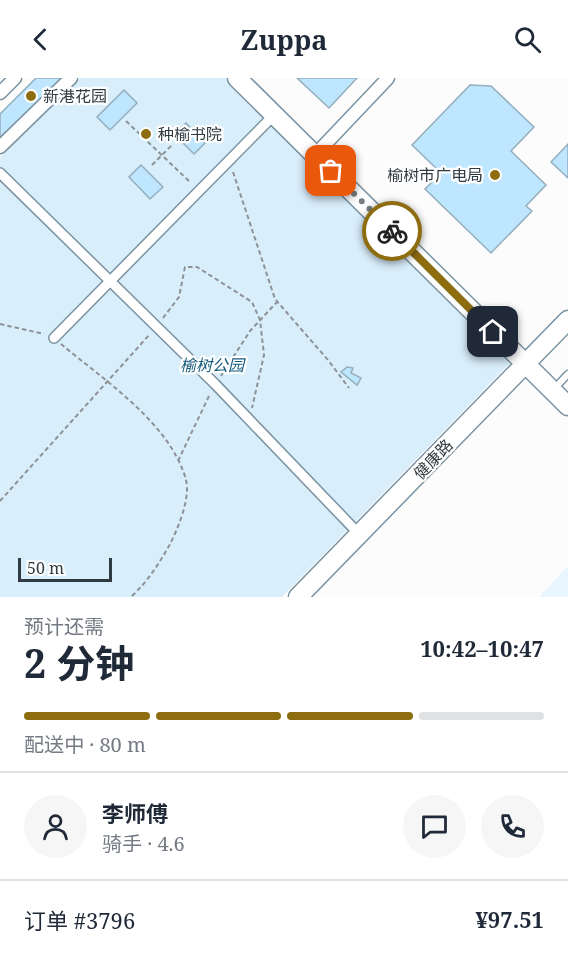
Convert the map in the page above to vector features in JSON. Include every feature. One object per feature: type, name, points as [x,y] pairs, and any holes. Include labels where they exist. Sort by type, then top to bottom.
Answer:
[{"type":"main road","points":[[237,78],[274,115],[319,151]]},
{"type":"main road","points":[[253,78],[319,151],[533,364],[562,385],[568,406]]},
{"type":"main road","name":"健康路","points":[[313,597],[533,364],[568,320]]},
{"type":"main road","name":"健康路","points":[[298,597],[533,364],[568,335]]},
{"type":"street","points":[[0,147],[72,78]]},
{"type":"street","points":[[319,151],[388,78]]},
{"type":"street","points":[[54,338],[274,115]]},
{"type":"street","points":[[0,173],[249,420],[359,534]]},
{"type":"path","points":[[126,121],[200,192]]},
{"type":"path","points":[[152,165],[173,144]]},
{"type":"path","points":[[230,161],[274,299],[349,388]]},
{"type":"path","points":[[0,501],[155,328],[179,297],[185,267],[197,267],[252,302],[260,320],[264,355],[249,420]]},
{"type":"path","points":[[296,323],[301,318]]},
{"type":"path","points":[[0,324],[54,338],[107,382],[170,443],[187,483],[180,527],[149,580],[131,597]]},
{"type":"shaded area","points":[[568,566],[568,597],[539,597]]},
{"type":"green space","name":"榆树公园","points":[[80,78],[226,78],[511,362],[282,597],[0,597],[0,157]]},
{"type":"building","name":"新港花园","points":[[36,78],[63,78],[0,141],[0,114]]},
{"type":"building","points":[[297,78],[357,78],[329,108]]},
{"type":"building","points":[[470,85],[491,86],[534,127],[511,151],[546,185],[526,206],[532,211],[491,253],[425,189],[441,173],[412,145]]},
{"type":"building","points":[[124,90],[137,103],[110,130],[97,117]]},
{"type":"building","points":[[186,123],[205,143],[194,154],[174,134]]},
{"type":"building","points":[[568,144],[568,178],[551,162]]},
{"type":"building","points":[[141,165],[163,187],[150,199],[129,177]]},
{"type":"building","points":[[347,367],[353,368],[351,373],[361,378],[357,385],[341,372]]},
{"type":"way so far","points":[[331,171],[392,231]]},
{"type":"place","name":"新港花园","points":[[31,96]]},
{"type":"place","name":"种榆书院","points":[[146,134]]},
{"type":"place","name":"榆树市广电局","points":[[495,175]]},
{"type":"route","points":[[392,231],[493,332]]}]
